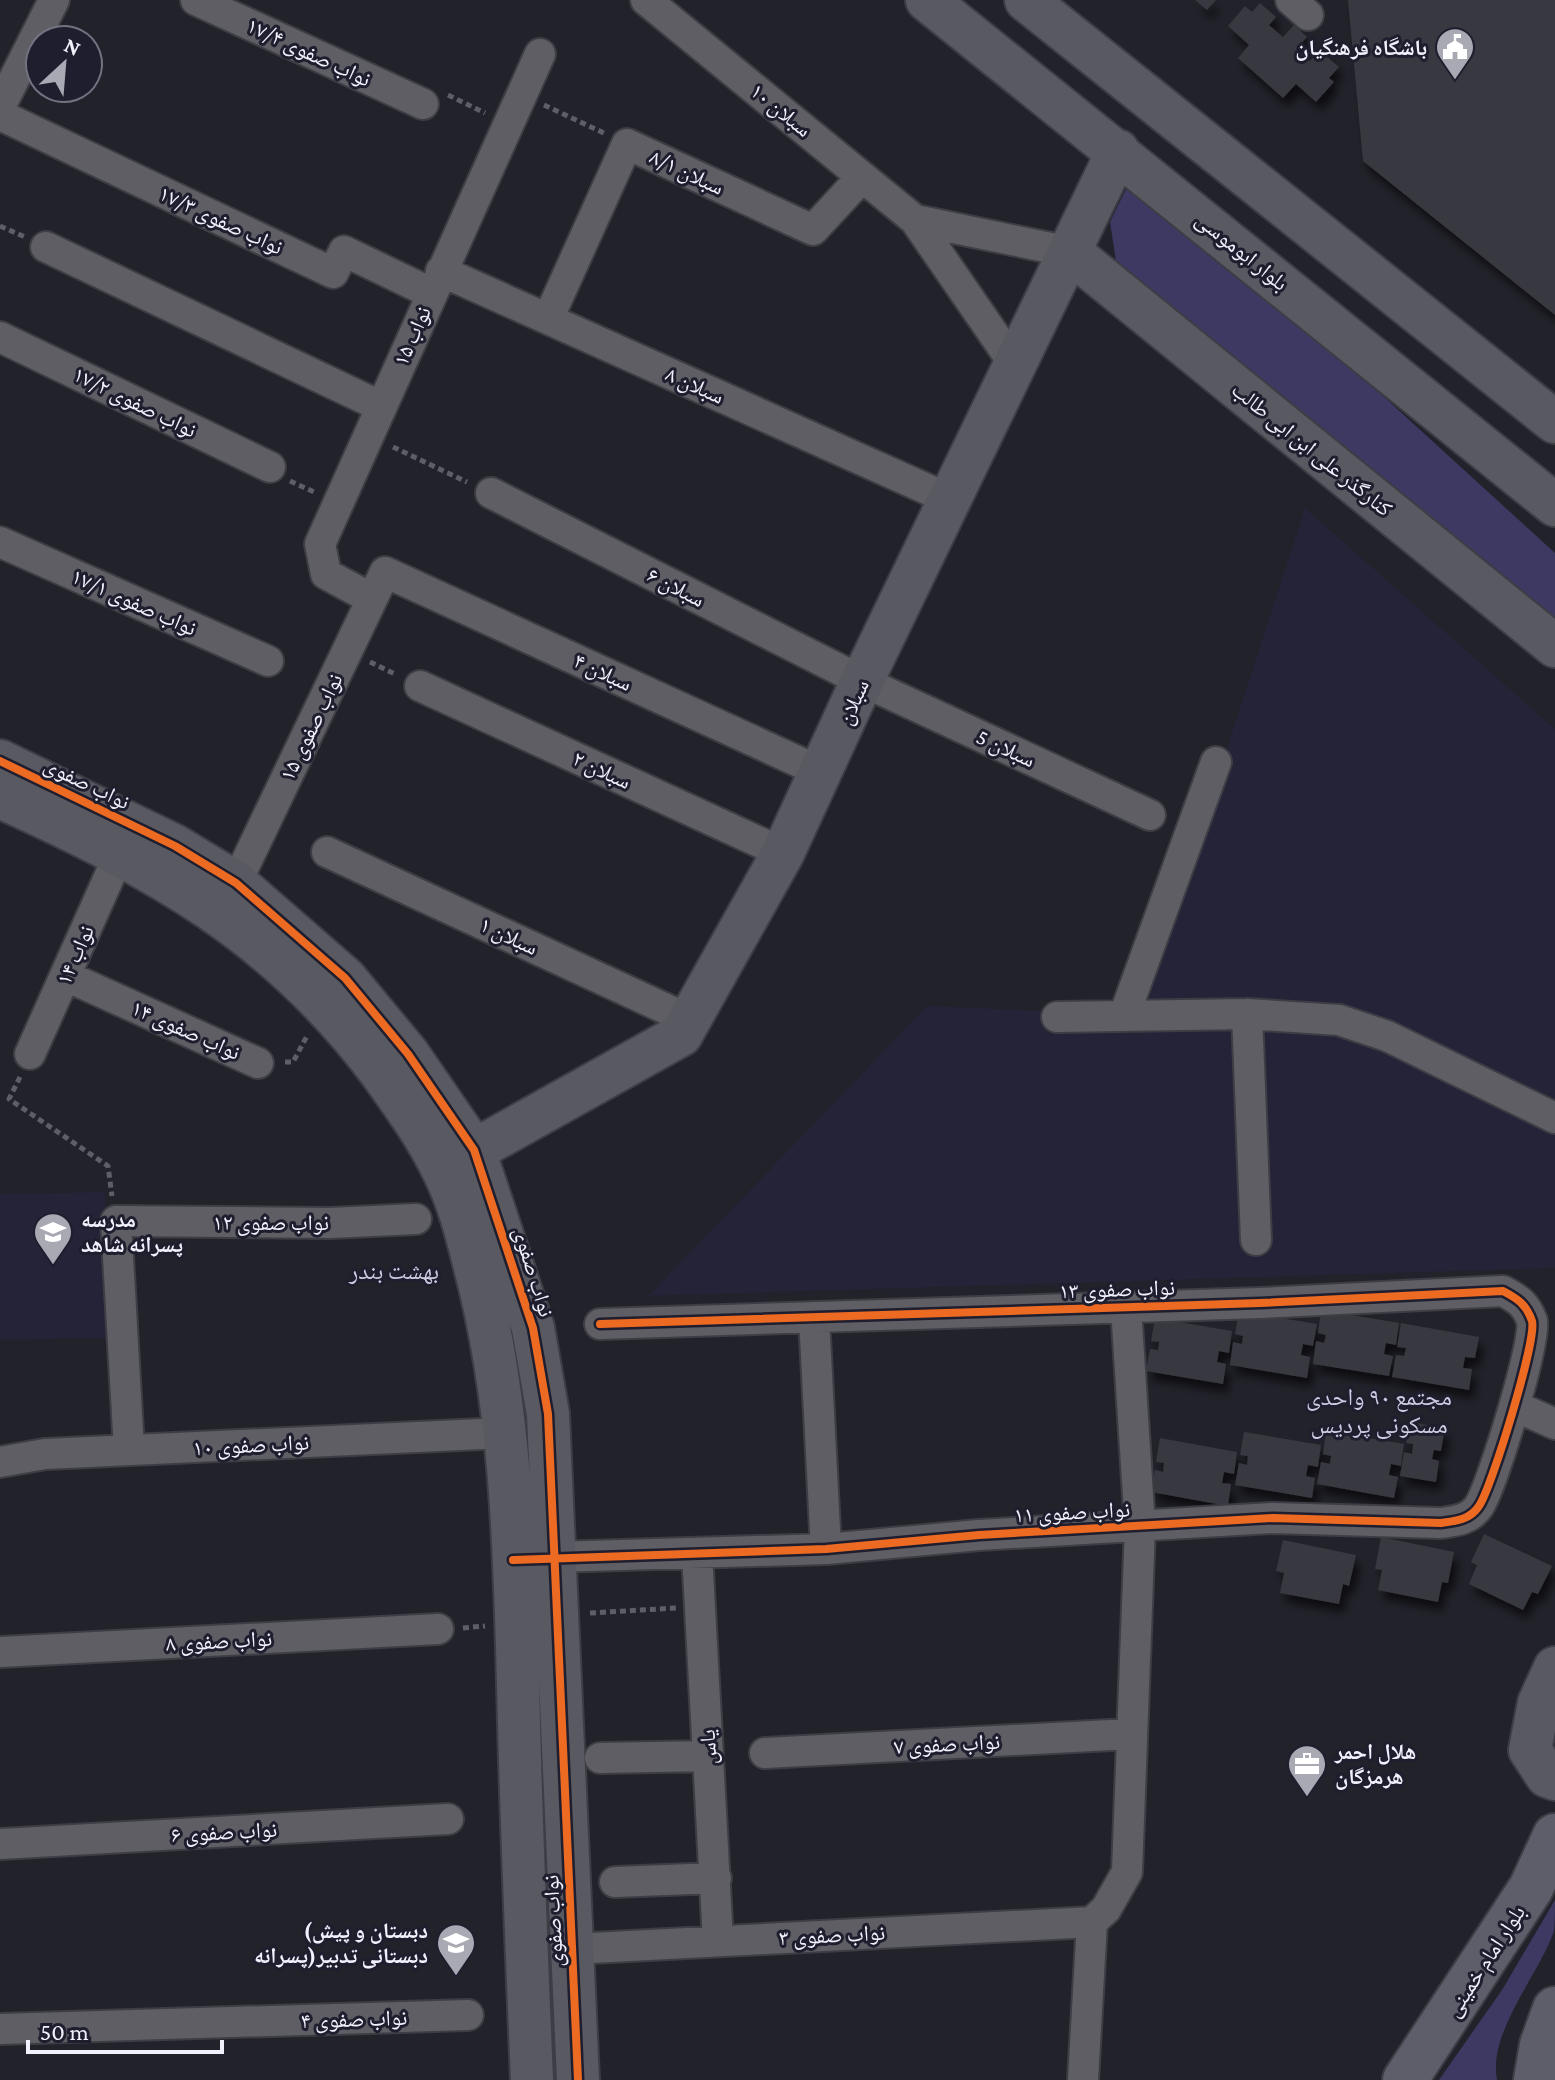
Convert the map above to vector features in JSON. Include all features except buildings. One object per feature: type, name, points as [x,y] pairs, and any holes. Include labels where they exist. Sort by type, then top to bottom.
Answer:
[{"type":"main road","name":"بلوار امام خمینی","points":[[1405,2080],[1531,1888],[1555,1836]]},
{"type":"main road","points":[[1536,2080],[1542,2045],[1555,2009]]},
{"type":"street","points":[[0,107],[54,0]]},
{"type":"street","name":"نواب صفوی ۱۷/۴","points":[[196,0],[423,104]]},
{"type":"street","name":"سبلان ۱۰","points":[[646,0],[915,220],[1015,365]]},
{"type":"street","name":"بلوار ابوموسی","points":[[927,0],[1555,505]]},
{"type":"street","points":[[1026,0],[1555,422]]},
{"type":"street","name":"نواب ۱۵","points":[[378,585],[326,574],[320,544],[540,54]]},
{"type":"street","name":"نواب صفوی ۱۷/۳","points":[[0,115],[333,273],[344,251],[436,282]]},
{"type":"street","name":"سبلان ۸/۱","points":[[548,319],[627,144],[813,230],[862,177]]},
{"type":"street","name":"سبلان","points":[[458,1159],[681,1035],[783,853],[862,681],[1118,151]]},
{"type":"street","name":"سبلان ۱۰","points":[[915,220],[1070,252]]},
{"type":"street","points":[[46,247],[380,406]]},
{"type":"street","name":"کنارگذر علی ابن ابی طالب","points":[[1070,252],[1555,646]]},
{"type":"street","name":"سبلان ۸","points":[[436,282],[548,319],[949,499]]},
{"type":"street","name":"نواب صفوی ۱۷/۲","points":[[0,337],[270,467]]},
{"type":"street","name":"سبلان ۶","points":[[491,493],[862,681]]},
{"type":"street","name":"نواب صفوی ۱۷/۱","points":[[0,542],[268,661]]},
{"type":"street","name":"نواب صفوی ۱۵","points":[[236,883],[378,585]]},
{"type":"street","name":"سبلان ۴","points":[[378,585],[821,772]]},
{"type":"street","name":"سبلان 5","points":[[862,681],[1150,815]]},
{"type":"street","name":"سبلان ۲","points":[[420,686],[783,853]]},
{"type":"street","name":"نواب صفوی","points":[[0,761],[240,928],[325,1003],[420,1127],[458,1159],[459,1206],[481,1288],[500,1385],[504,1433],[513,1560],[532,2080]]},
{"type":"street","points":[[1124,1016],[1216,762]]},
{"type":"street","name":"نواب صفوی","points":[[0,797],[103,834],[175,846],[236,883],[345,978],[408,1054],[458,1159],[533,1328],[548,1414],[578,2080]]},
{"type":"street","name":"نواب ۱۴","points":[[30,1054],[66,976],[103,834]]},
{"type":"street","name":"سبلان ۱","points":[[327,852],[690,1020]]},
{"type":"street","name":"نواب صفوی ۱۴","points":[[66,976],[258,1063]]},
{"type":"street","points":[[1247,1014],[1256,1240]]},
{"type":"street","points":[[1057,1017],[1247,1014],[1339,1020],[1363,1028],[1555,1118]]},
{"type":"street","name":"نواب صفوی ۱۲","points":[[116,1221],[330,1223],[416,1219]]},
{"type":"street","points":[[116,1221],[129,1450]]},
{"type":"street","name":"نواب صفوی ۱۳","points":[[600,1324],[1503,1291],[1523,1302],[1533,1324],[1515,1406]]},
{"type":"street","points":[[1083,2080],[1092,1922],[1106,1909],[1127,1872],[1140,1527],[1126,1307]]},
{"type":"street","points":[[814,1317],[826,1549]]},
{"type":"street","points":[[1515,1406],[1555,1424]]},
{"type":"street","name":"نواب صفوی ۱۱","points":[[555,1557],[826,1549],[979,1535],[1273,1518],[1441,1523],[1464,1519],[1479,1506],[1515,1406]]},
{"type":"street","name":"نواب صفوی ۱۰","points":[[0,1462],[45,1454],[504,1433]]},
{"type":"street","name":"یاس","points":[[697,1553],[718,1941]]},
{"type":"street","points":[[513,1560],[555,1557]]},
{"type":"street","name":"نواب صفوی ۸","points":[[0,1652],[438,1629]]},
{"type":"street","points":[[1555,1668],[1539,1703],[1530,1750],[1547,1776],[1555,1779]]},
{"type":"street","name":"نواب صفوی ۷","points":[[765,1753],[1130,1734]]},
{"type":"street","points":[[600,1758],[708,1756]]},
{"type":"street","name":"نواب صفوی ۶","points":[[0,1844],[448,1819]]},
{"type":"street","points":[[615,1882],[716,1878]]},
{"type":"street","name":"نواب صفوی ۳","points":[[572,1949],[1092,1922]]},
{"type":"street","points":[[527,1952],[572,1949]]},
{"type":"street","name":"نواب صفوی ۴","points":[[0,2029],[468,2015]]},
{"type":"path","points":[[423,104],[429,87],[508,124]]},
{"type":"path","points":[[522,94],[627,144]]},
{"type":"path","points":[[367,434],[491,493]]},
{"type":"path","points":[[270,467],[268,470],[336,503]]},
{"type":"path","points":[[347,651],[420,686]]},
{"type":"path","points":[[30,1054],[9,1099],[108,1166],[116,1221]]},
{"type":"path","points":[[597,1612],[701,1607]]},
{"type":"shaded area","points":[[1128,185],[1383,396],[1555,553],[1555,624],[1116,261],[1110,222]]},
{"type":"shaded area","points":[[1305,508],[1555,729],[1555,1268],[648,1296],[927,1006],[1140,1015]]},
{"type":"shaded area","name":"مدرسه پسرانه شاهد","points":[[105,1192],[109,1338],[0,1340],[0,1194]]},
{"type":"shaded area","points":[[1555,1900],[1554,1931],[1507,2023],[1496,2061],[1497,2080],[1439,2080],[1502,1990]]},
{"type":"cycle path","points":[[0,761],[175,846],[236,883],[345,978],[408,1054],[474,1150],[533,1328],[548,1414],[578,2080]]},
{"type":"cycle path","points":[[513,1560],[826,1549],[979,1535],[1273,1518],[1441,1523],[1457,1520],[1471,1514],[1485,1493],[1512,1413],[1532,1333],[1532,1321],[1527,1310],[1503,1291],[1260,1303],[600,1324]]},
{"type":"place","name":"باشگاه فرهنگیان","points":[[1455,81]]},
{"type":"place","name":"مدرسه پسرانه شاهد","points":[[53,1266]]},
{"type":"place","name":"هلال احمر هرمزگان","points":[[1307,1798]]},
{"type":"place","name":"(دبستان و پیش دبستانی تدبیر(پسرانه","points":[[456,1977]]},
{"type":"district","name":"بهشت بندر","points":[[394,1270]]},
{"type":"district","name":"مجتمع ٩٠ واحدی مسکونی پردیس","points":[[1379,1410]]}]
